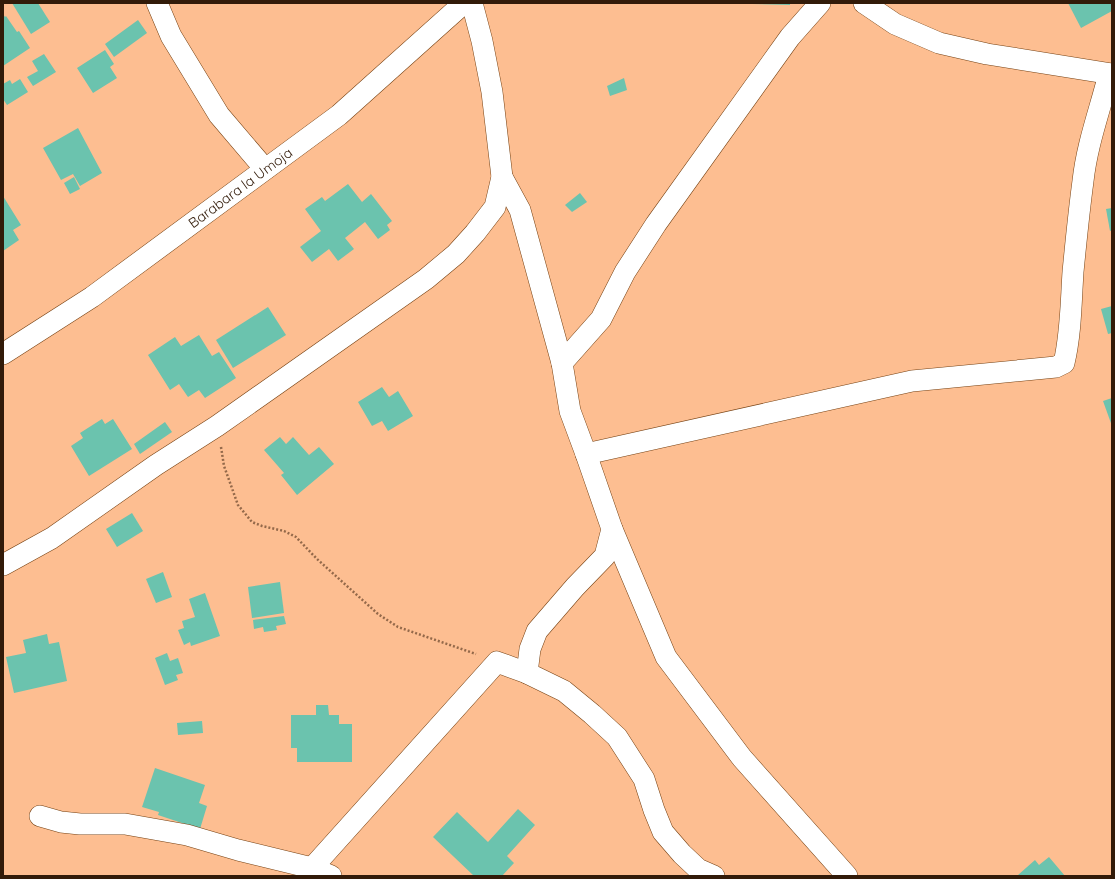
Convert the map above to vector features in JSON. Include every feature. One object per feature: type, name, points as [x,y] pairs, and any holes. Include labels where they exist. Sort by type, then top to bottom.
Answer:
[{"type":"street","points":[[157,3],[171,36],[219,115],[265,168]]},
{"type":"street","name":"Barabara la Umoja","points":[[3,354],[92,297],[265,168],[339,115],[464,3]]},
{"type":"street","points":[[3,565],[52,538],[156,465],[217,426],[426,279],[456,254],[475,233],[495,207],[502,177],[492,92],[482,40],[472,3]]},
{"type":"street","points":[[562,363],[601,319],[625,272],[656,224],[790,37],[820,3]]},
{"type":"street","points":[[586,454],[912,381],[1056,367],[1064,363],[1070,320],[1083,178],[1088,147],[1111,74],[987,54],[939,43],[895,24],[864,3]]},
{"type":"street","points":[[502,177],[520,210],[562,363],[570,411],[612,529],[666,657],[742,758],[847,876]]},
{"type":"street","points":[[527,673],[530,649],[537,631],[575,587],[605,556],[612,529]]},
{"type":"street","points":[[312,868],[497,662],[527,673],[564,691],[617,737],[644,779],[663,832],[682,854],[698,869],[714,876]]},
{"type":"street","points":[[40,816],[61,822],[80,824],[125,824],[187,834],[238,850],[312,868],[331,876]]},
{"type":"path","points":[[217,426],[224,466],[238,505],[252,522],[284,531],[296,537],[378,614],[398,627],[497,662]]},
{"type":"building","points":[[12,3],[38,3],[50,22],[31,34]]},
{"type":"building","points":[[790,3],[790,5],[752,4]]},
{"type":"building","points":[[1068,3],[1112,3],[1112,11],[1081,28]]},
{"type":"building","points":[[3,14],[17,32],[19,31],[30,48],[3,66]]},
{"type":"building","points":[[138,20],[147,33],[114,57],[105,44]]},
{"type":"building","points":[[105,50],[114,64],[110,67],[117,78],[93,93],[77,68]]},
{"type":"building","points":[[44,54],[56,72],[33,86],[27,77],[38,71],[32,61]]},
{"type":"building","points":[[624,78],[627,90],[610,96],[607,86]]},
{"type":"building","points":[[20,79],[28,92],[7,105],[3,99],[3,84],[10,80],[12,84]]},
{"type":"building","points":[[78,128],[102,173],[80,186],[73,174],[61,180],[43,148]]},
{"type":"building","points":[[74,177],[80,189],[70,194],[64,183]]},
{"type":"building","points":[[348,184],[362,202],[371,194],[392,221],[387,225],[390,230],[378,239],[365,222],[345,238],[354,249],[338,261],[329,249],[312,262],[300,247],[321,231],[305,209],[322,197],[325,201]]},
{"type":"building","points":[[580,193],[587,202],[572,212],[565,205]]},
{"type":"building","points":[[3,196],[21,225],[13,230],[19,240],[3,251]]},
{"type":"building","points":[[1112,208],[1112,230],[1110,231],[1106,209]]},
{"type":"building","points":[[1112,306],[1112,333],[1108,334],[1101,309]]},
{"type":"building","points":[[268,307],[286,335],[233,368],[216,340]]},
{"type":"building","points":[[199,335],[212,356],[219,352],[236,378],[205,398],[199,390],[188,397],[179,384],[170,390],[148,355],[175,337],[181,346]]},
{"type":"building","points":[[382,387],[389,397],[398,391],[413,416],[388,431],[382,421],[372,426],[358,402]]},
{"type":"building","points":[[1112,398],[1112,426],[1103,401]]},
{"type":"building","points":[[102,419],[105,424],[113,419],[132,449],[89,476],[71,446],[83,438],[80,433]]},
{"type":"building","points":[[165,422],[172,432],[140,454],[134,444]]},
{"type":"building","points":[[280,437],[286,444],[293,437],[309,455],[319,447],[334,464],[297,495],[281,475],[284,473],[264,450]]},
{"type":"building","points":[[132,513],[143,531],[117,547],[106,529]]},
{"type":"building","points":[[163,572],[172,597],[156,603],[146,579]]},
{"type":"building","points":[[280,582],[284,613],[252,618],[248,587]]},
{"type":"building","points":[[205,593],[220,636],[191,646],[190,642],[184,645],[178,630],[184,628],[182,621],[195,617],[189,599]]},
{"type":"building","points":[[284,616],[286,624],[276,626],[277,630],[264,632],[263,627],[254,629],[253,620]]},
{"type":"building","points":[[47,634],[49,644],[59,642],[67,681],[14,693],[6,657],[26,653],[23,640]]},
{"type":"building","points":[[167,653],[170,661],[178,658],[183,673],[176,675],[178,680],[165,685],[155,658]]},
{"type":"building","points":[[316,705],[328,705],[329,715],[339,715],[339,724],[352,724],[352,762],[297,762],[297,748],[291,748],[291,715],[316,715]]},
{"type":"building","points":[[202,721],[203,733],[178,735],[177,723]]},
{"type":"building","points":[[155,768],[205,785],[199,803],[207,806],[200,829],[158,815],[159,812],[142,807]]},
{"type":"building","points":[[518,809],[535,825],[507,856],[514,863],[502,876],[474,876],[433,837],[457,812],[488,842]]},
{"type":"building","points":[[1049,857],[1065,876],[1018,875],[1035,860],[1039,865]]}]
